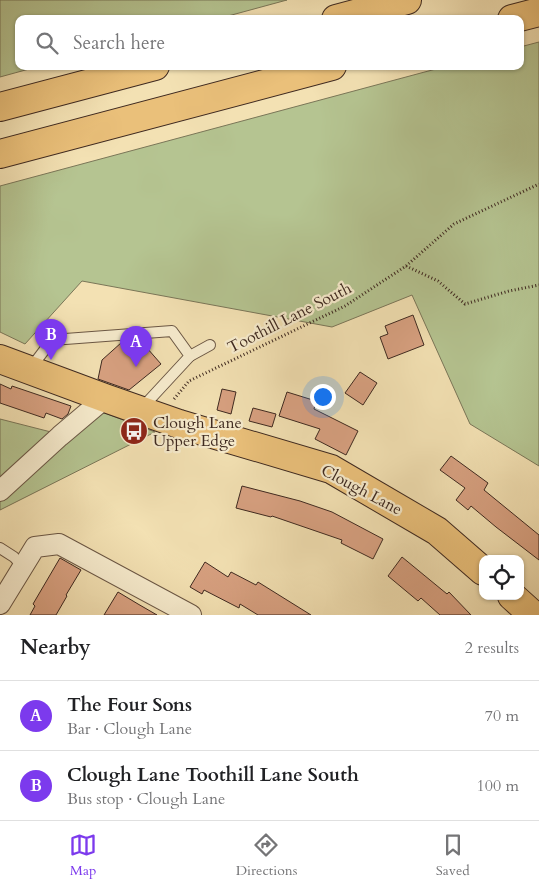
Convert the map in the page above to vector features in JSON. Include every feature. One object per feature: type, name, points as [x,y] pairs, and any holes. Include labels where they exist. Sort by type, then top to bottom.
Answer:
[{"type":"main road","points":[[351,15],[407,0]]},
{"type":"main road","points":[[524,16],[539,12]]},
{"type":"main road","points":[[0,107],[140,70]]},
{"type":"main road","points":[[0,154],[317,70]]},
{"type":"main road","name":"Clough Lane","points":[[0,359],[150,414],[331,469],[437,531],[479,568]]},
{"type":"main road","points":[[516,600],[533,615]]},
{"type":"street","points":[[0,491],[105,398]]},
{"type":"street","points":[[0,604],[35,547],[59,544],[188,614]]},
{"type":"lane","points":[[30,370],[52,340],[172,331],[190,356]]},
{"type":"lane","points":[[150,414],[190,356],[210,345]]},
{"type":"lane","points":[[0,548],[14,557],[23,567]]},
{"type":"path","name":"Toothill Lane South","points":[[150,414],[189,380],[344,306],[406,266],[454,224],[539,184]]},
{"type":"path","points":[[406,266],[438,281],[465,304],[539,284]]},
{"type":"green space","points":[[0,0],[287,0],[232,15],[15,15],[15,70],[25,70],[0,77]]},
{"type":"green space","points":[[539,42],[539,466],[470,424],[412,295],[332,327],[82,281],[25,344],[0,332],[0,186],[432,70],[524,70],[524,46]]},
{"type":"green space","points":[[97,410],[155,432],[0,510],[0,499]]},
{"type":"green space","points":[[0,419],[51,432],[0,478]]},
{"type":"building","points":[[413,315],[424,345],[388,359],[380,337],[388,334],[385,326]]},
{"type":"building","points":[[138,340],[161,364],[129,390],[98,379],[102,360],[122,342],[126,341],[132,348]]},
{"type":"building","points":[[360,372],[377,383],[363,405],[345,393]]},
{"type":"building","points":[[0,384],[11,389],[12,386],[71,406],[68,414],[62,419],[46,413],[44,418],[0,403]]},
{"type":"building","points":[[222,389],[236,392],[231,414],[217,410]]},
{"type":"building","points":[[287,392],[316,401],[314,409],[358,431],[346,455],[315,439],[320,429],[279,416]]},
{"type":"building","points":[[253,408],[276,414],[272,427],[249,421]]},
{"type":"building","points":[[451,456],[488,483],[484,490],[539,535],[539,560],[471,506],[468,510],[456,500],[465,488],[440,470]]},
{"type":"building","points":[[242,486],[300,501],[332,512],[383,539],[373,559],[341,543],[342,540],[272,516],[236,508]]},
{"type":"building","points":[[402,557],[447,594],[449,592],[471,615],[440,615],[421,598],[418,601],[388,576]]},
{"type":"building","points":[[60,558],[81,570],[56,615],[30,615],[35,606],[33,604]]},
{"type":"building","points":[[205,562],[228,577],[231,572],[256,585],[258,582],[311,615],[258,615],[240,604],[239,608],[204,590],[202,594],[190,587]]},
{"type":"building","points":[[118,592],[138,604],[157,615],[104,615]]},
{"type":"place","name":"Clough Lane Toothill Lane South","points":[[51,360]]},
{"type":"place","name":"The Four Sons","points":[[136,367]]},
{"type":"place","name":"Clough Lane Upper Edge","points":[[134,431]]}]
